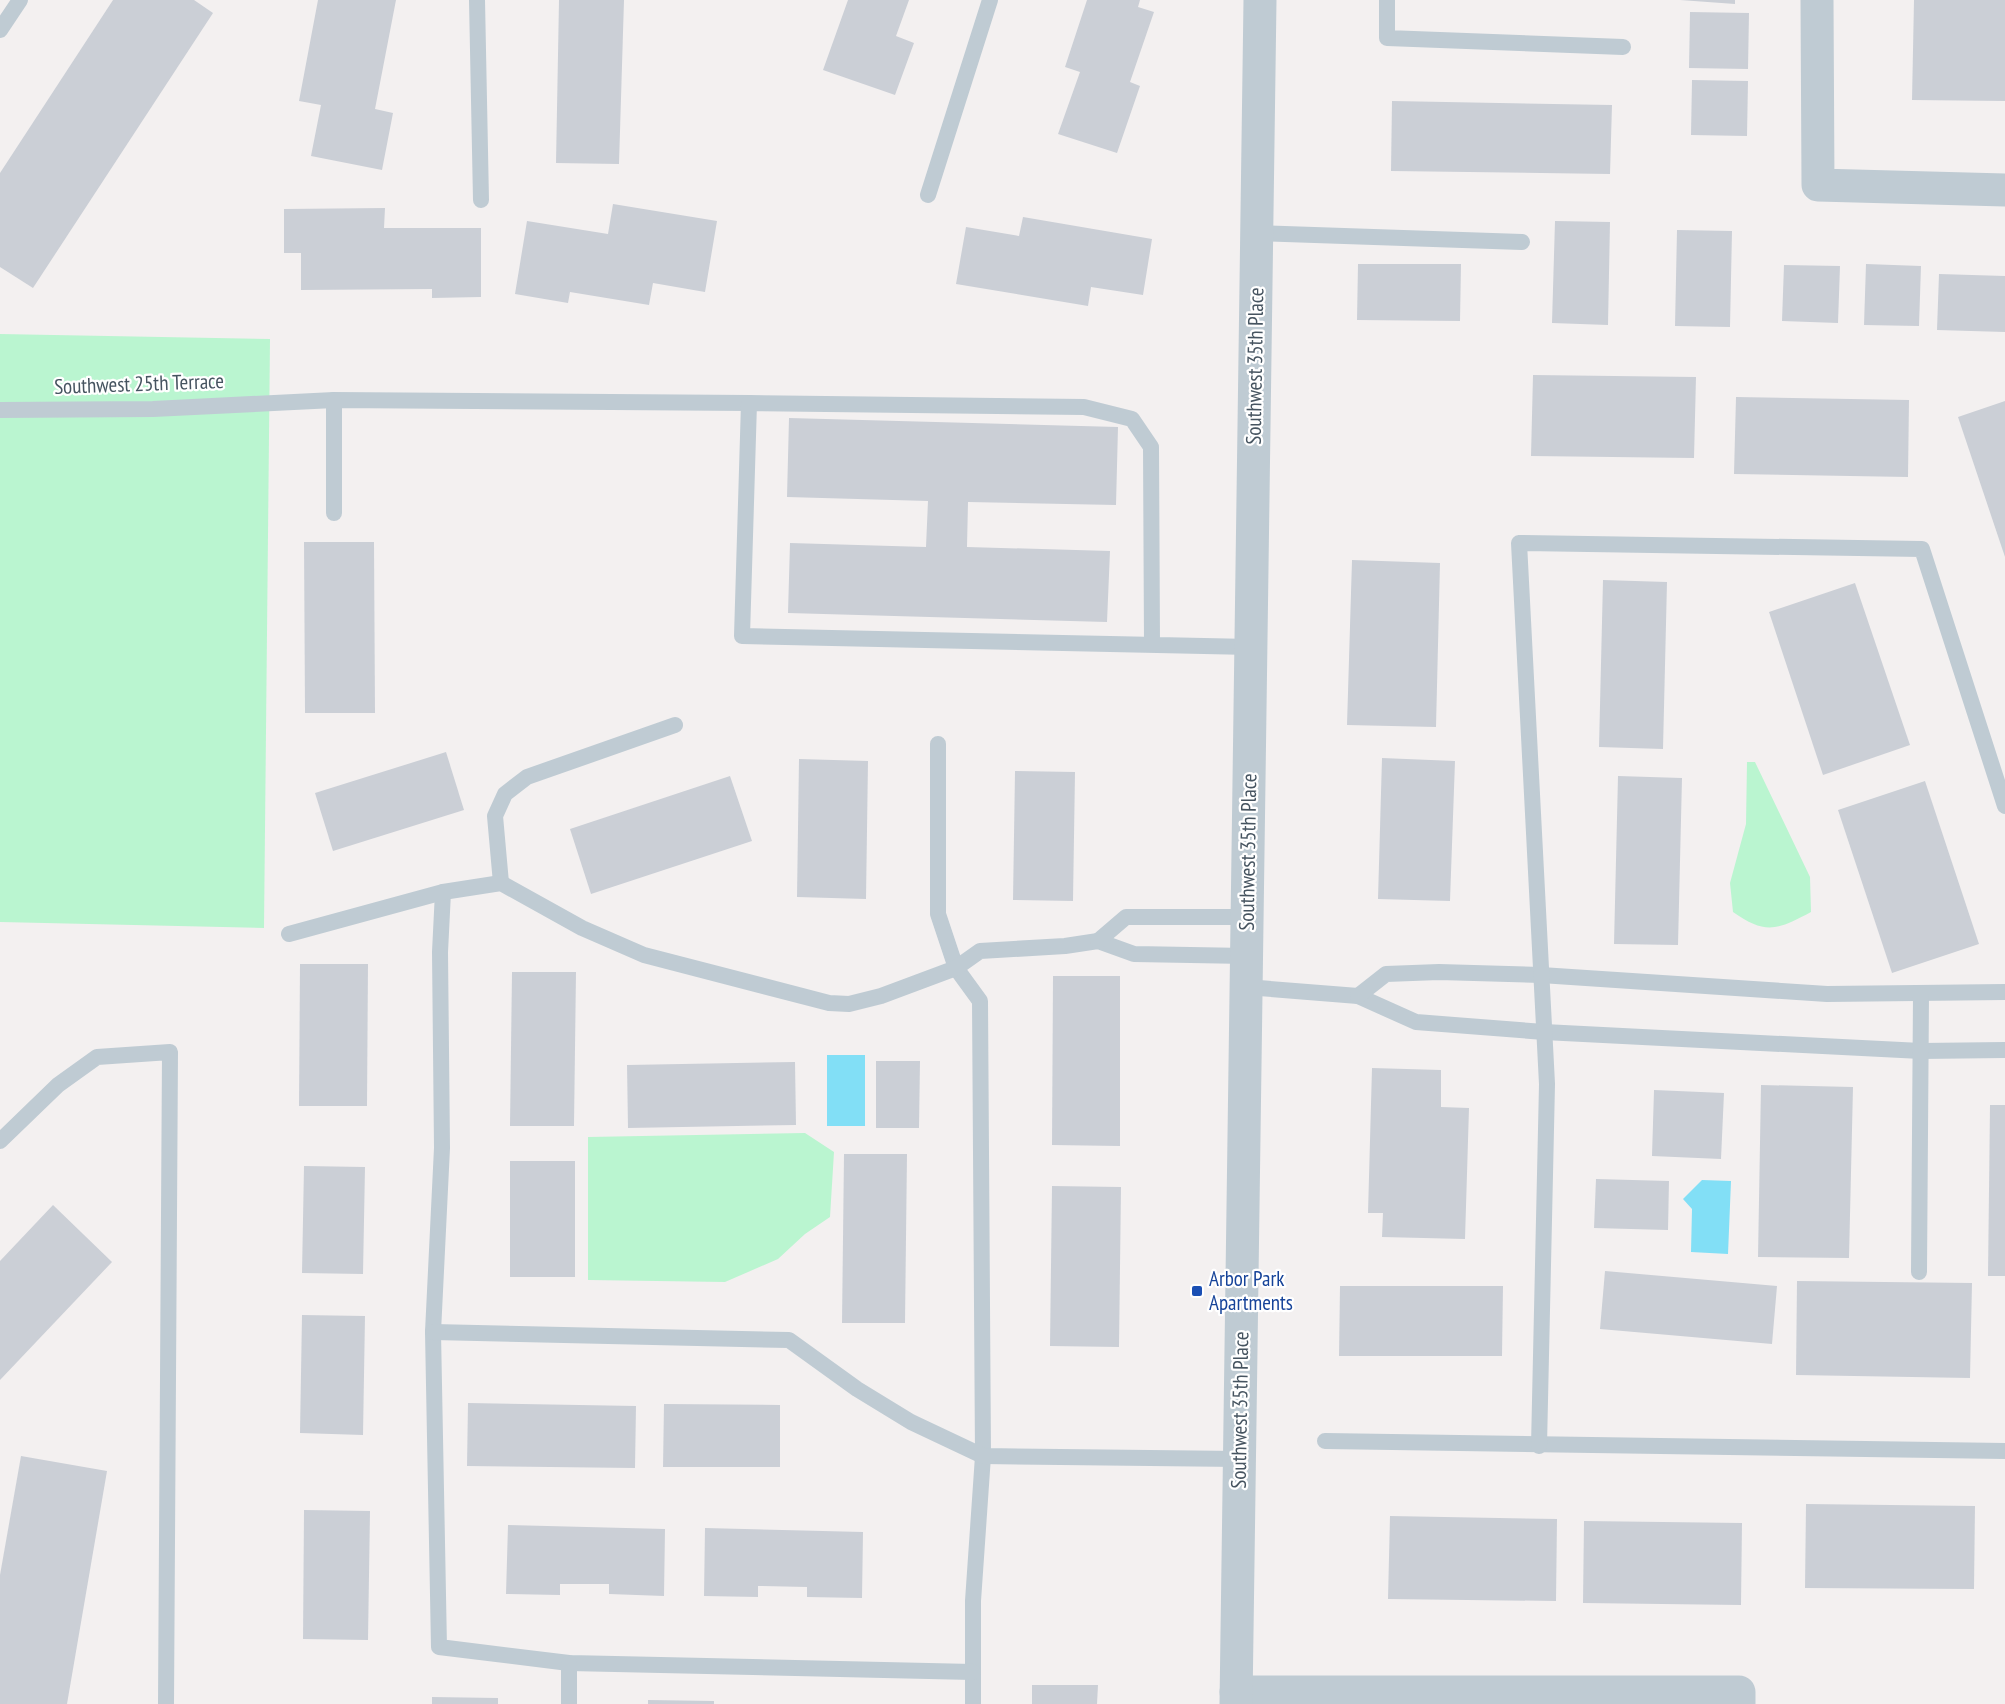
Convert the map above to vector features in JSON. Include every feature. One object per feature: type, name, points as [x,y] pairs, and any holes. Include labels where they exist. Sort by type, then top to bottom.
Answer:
[{"type":"street","name":"Southwest 35th Place","points":[[1236,1698],[1260,0]]},
{"type":"street","points":[[1817,0],[1818,185],[2005,190]]},
{"type":"street","points":[[1236,1698],[1739,1698]]},
{"type":"lane","points":[[0,30],[20,0]]},
{"type":"lane","points":[[477,0],[482,200]]},
{"type":"lane","points":[[928,195],[990,0]]},
{"type":"lane","points":[[1387,0],[1387,38],[1623,47]]},
{"type":"lane","points":[[1256,233],[1522,242]]},
{"type":"lane","points":[[334,400],[334,513]]},
{"type":"lane","name":"Southwest 25th Terrace","points":[[0,410],[153,409],[334,400],[1084,407],[1132,419],[1151,447],[1152,644]]},
{"type":"lane","points":[[748,403],[742,636],[1251,647]]},
{"type":"lane","points":[[1539,1446],[1547,1084],[1520,543],[1922,549],[2005,806]]},
{"type":"lane","points":[[501,883],[495,816],[504,794],[527,777],[675,726]]},
{"type":"lane","points":[[938,744],[938,914],[956,968],[980,1001],[983,1456],[973,1601],[972,1704]]},
{"type":"lane","points":[[289,934],[443,892],[501,883],[582,928],[644,955],[829,1003],[849,1004],[881,996],[956,968],[980,951],[1065,946],[1098,941],[1134,954],[1246,972],[1358,996],[1416,1022],[1544,1032],[1921,1051],[2005,1050]]},
{"type":"lane","points":[[443,892],[440,952],[442,1148],[433,1332],[440,1647],[569,1663],[973,1672]]},
{"type":"lane","points":[[1098,941],[1126,917],[1247,917]]},
{"type":"lane","points":[[1358,996],[1386,974],[1439,972],[1541,975],[1827,994],[2005,992]]},
{"type":"lane","points":[[1919,1272],[1921,994]]},
{"type":"lane","points":[[0,1141],[58,1085],[98,1058],[170,1052],[166,1704]]},
{"type":"lane","points":[[433,1332],[789,1340],[857,1389],[911,1422],[983,1456],[1239,1459]]},
{"type":"lane","points":[[1325,1441],[1539,1446],[2005,1451]]},
{"type":"lane","points":[[569,1663],[569,1704]]},
{"type":"green space","points":[[0,334],[270,339],[264,928],[0,922]]},
{"type":"green space","points":[[1747,762],[1755,762],[1810,877],[1811,912],[1780,926],[1763,927],[1733,912],[1730,883],[1746,824]]},
{"type":"green space","points":[[805,1133],[834,1152],[830,1217],[805,1234],[778,1259],[725,1282],[588,1280],[588,1137]]},
{"type":"water","points":[[827,1055],[865,1055],[865,1126],[827,1126]]},
{"type":"water","points":[[1702,1180],[1731,1181],[1728,1254],[1691,1252],[1692,1209],[1683,1199]]},
{"type":"building","points":[[113,0],[194,0],[213,13],[33,288],[0,267],[0,173]]},
{"type":"building","points":[[318,0],[396,0],[375,109],[393,113],[382,170],[311,156],[321,105],[299,101]]},
{"type":"building","points":[[559,0],[624,0],[619,164],[556,163]]},
{"type":"building","points":[[848,0],[909,0],[896,36],[914,43],[895,95],[823,70]]},
{"type":"building","points":[[1087,0],[1140,0],[1138,7],[1154,12],[1130,82],[1140,86],[1117,153],[1058,134],[1080,72],[1065,67]]},
{"type":"building","points":[[1680,0],[1735,0],[1735,4]]},
{"type":"building","points":[[1914,0],[2005,0],[2005,101],[1912,100]]},
{"type":"building","points":[[1690,12],[1749,13],[1748,69],[1689,68]]},
{"type":"building","points":[[1692,80],[1748,81],[1747,136],[1691,135]]},
{"type":"building","points":[[1392,101],[1612,105],[1610,174],[1391,171]]},
{"type":"building","points":[[613,204],[717,221],[705,292],[653,283],[649,305],[570,292],[568,303],[515,294],[527,221],[608,234]]},
{"type":"building","points":[[385,208],[384,228],[481,228],[481,297],[432,298],[432,289],[301,290],[301,253],[284,253],[284,209]]},
{"type":"building","points":[[1023,217],[1152,239],[1143,295],[1091,287],[1088,306],[956,284],[966,227],[1019,236]]},
{"type":"building","points":[[1555,221],[1610,222],[1608,325],[1552,323]]},
{"type":"building","points":[[1677,230],[1732,231],[1730,327],[1675,326]]},
{"type":"building","points":[[1358,264],[1461,264],[1460,321],[1357,320]]},
{"type":"building","points":[[1866,264],[1921,266],[1919,326],[1864,325]]},
{"type":"building","points":[[1784,265],[1840,266],[1838,323],[1782,321]]},
{"type":"building","points":[[1939,274],[2005,276],[2005,332],[1937,330]]},
{"type":"building","points":[[1533,375],[1696,377],[1694,458],[1531,456]]},
{"type":"building","points":[[1736,397],[1909,400],[1908,477],[1734,474]]},
{"type":"building","points":[[2005,401],[2005,557],[1958,417]]},
{"type":"building","points":[[789,418],[1118,427],[1116,505],[968,502],[967,547],[1110,551],[1107,622],[788,613],[790,543],[926,547],[928,501],[787,497]]},
{"type":"building","points":[[304,542],[374,542],[375,713],[305,713]]},
{"type":"building","points":[[1352,560],[1440,563],[1436,727],[1347,725]]},
{"type":"building","points":[[1603,580],[1667,582],[1663,749],[1599,747]]},
{"type":"building","points":[[1855,583],[1910,745],[1823,775],[1769,612]]},
{"type":"building","points":[[446,752],[464,810],[333,851],[315,793]]},
{"type":"building","points":[[1382,758],[1455,761],[1450,901],[1378,899]]},
{"type":"building","points":[[799,759],[868,761],[866,899],[797,897]]},
{"type":"building","points":[[1015,771],[1075,772],[1073,901],[1013,900]]},
{"type":"building","points":[[730,776],[752,841],[591,894],[570,829]]},
{"type":"building","points":[[1618,776],[1682,778],[1678,945],[1614,944]]},
{"type":"building","points":[[1925,781],[1979,944],[1892,973],[1838,810]]},
{"type":"building","points":[[300,964],[368,964],[367,1106],[299,1106]]},
{"type":"building","points":[[512,972],[576,972],[574,1126],[510,1126]]},
{"type":"building","points":[[1053,976],[1120,976],[1120,1146],[1052,1145]]},
{"type":"building","points":[[876,1061],[920,1061],[919,1128],[876,1128]]},
{"type":"building","points":[[795,1062],[796,1125],[628,1128],[627,1065]]},
{"type":"building","points":[[1372,1068],[1441,1070],[1441,1107],[1469,1108],[1465,1239],[1382,1237],[1383,1213],[1368,1213]]},
{"type":"building","points":[[1761,1085],[1853,1087],[1849,1258],[1758,1257]]},
{"type":"building","points":[[1654,1090],[1724,1093],[1721,1159],[1652,1156]]},
{"type":"building","points":[[1990,1105],[2005,1105],[2005,1276],[1988,1276]]},
{"type":"building","points":[[844,1154],[907,1154],[905,1323],[842,1323]]},
{"type":"building","points":[[510,1161],[575,1161],[575,1277],[510,1277]]},
{"type":"building","points":[[304,1166],[365,1167],[363,1274],[302,1273]]},
{"type":"building","points":[[1596,1179],[1669,1181],[1668,1230],[1594,1228]]},
{"type":"building","points":[[1052,1186],[1121,1187],[1119,1347],[1050,1346]]},
{"type":"building","points":[[53,1205],[112,1262],[0,1380],[0,1261]]},
{"type":"building","points":[[1605,1271],[1777,1286],[1772,1344],[1600,1329]]},
{"type":"building","points":[[1797,1281],[1972,1283],[1970,1378],[1796,1375]]},
{"type":"building","points":[[1340,1286],[1503,1286],[1502,1356],[1339,1356]]},
{"type":"building","points":[[302,1315],[365,1316],[363,1435],[300,1433]]},
{"type":"building","points":[[468,1403],[636,1406],[635,1468],[467,1466]]},
{"type":"building","points":[[664,1404],[780,1405],[780,1467],[663,1467]]},
{"type":"building","points":[[21,1456],[107,1471],[67,1704],[0,1704],[0,1575]]},
{"type":"building","points":[[1806,1504],[1975,1506],[1974,1589],[1805,1588]]},
{"type":"building","points":[[304,1510],[370,1511],[368,1640],[303,1639]]},
{"type":"building","points":[[1390,1516],[1557,1519],[1556,1601],[1388,1599]]},
{"type":"building","points":[[1584,1521],[1742,1523],[1741,1605],[1583,1603]]},
{"type":"building","points":[[508,1525],[665,1529],[664,1596],[609,1594],[609,1584],[560,1584],[560,1595],[506,1594]]},
{"type":"building","points":[[705,1528],[863,1532],[862,1598],[807,1597],[807,1587],[758,1586],[758,1597],[704,1596]]},
{"type":"building","points":[[1032,1685],[1098,1685],[1097,1704],[1032,1704]]},
{"type":"building","points":[[432,1697],[498,1698],[498,1704],[432,1704]]},
{"type":"building","points":[[648,1700],[714,1701],[714,1704],[648,1704]]},
{"type":"place","name":"Arbor Park Apartments","points":[[1197,1291]]}]
